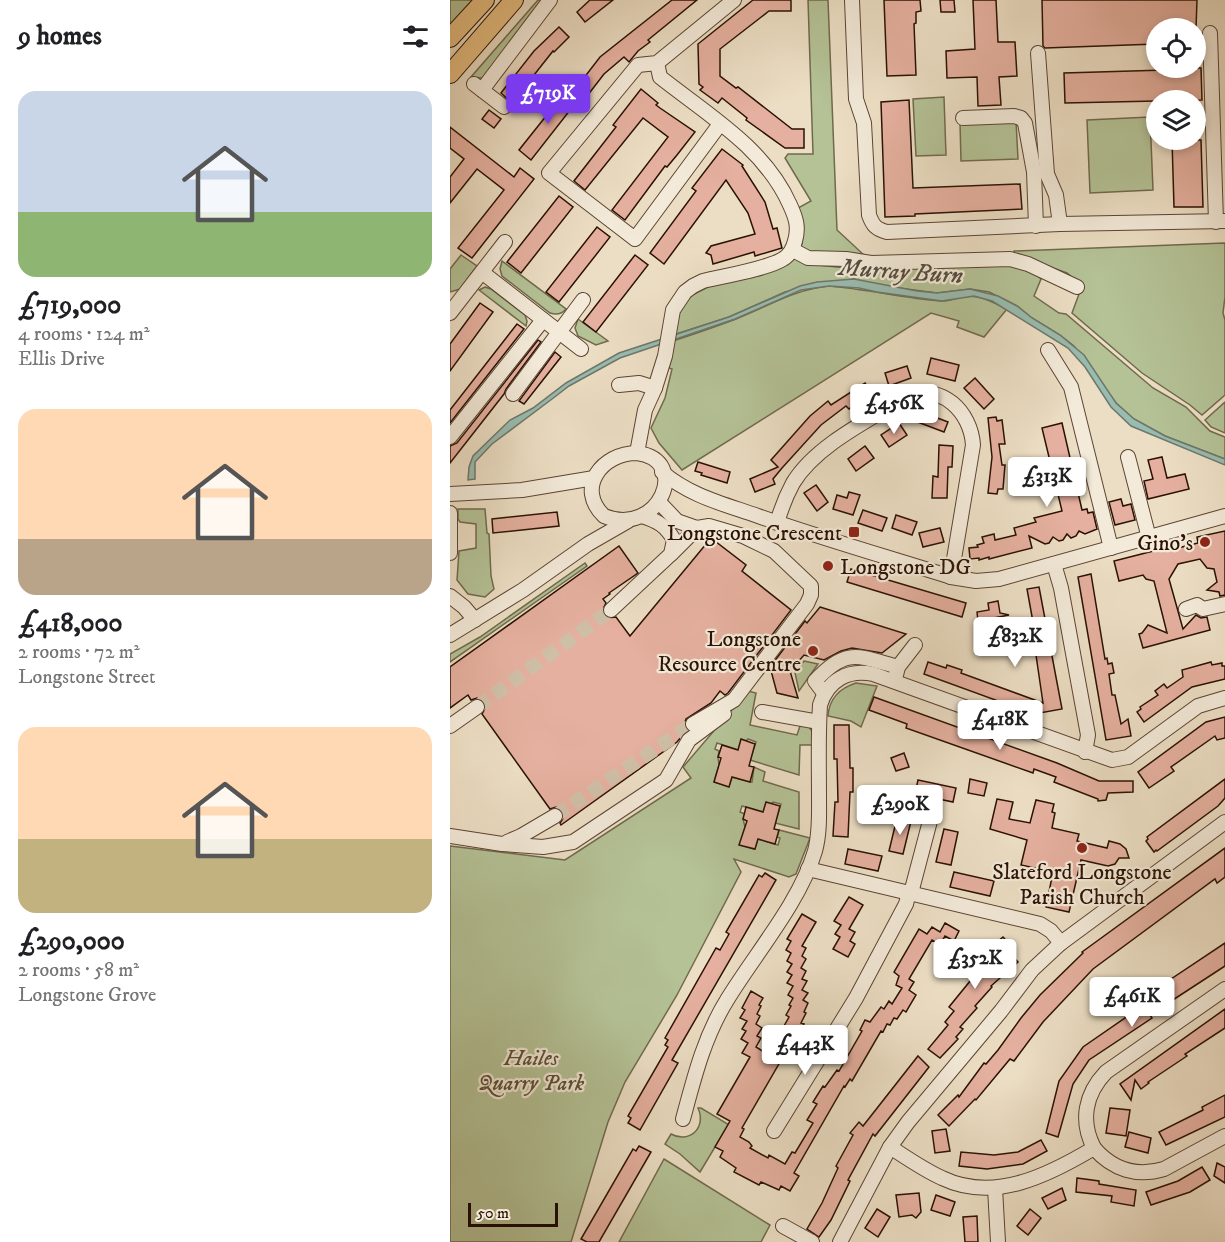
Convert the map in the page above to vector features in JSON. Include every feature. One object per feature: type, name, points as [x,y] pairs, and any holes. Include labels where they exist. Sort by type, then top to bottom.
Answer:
[{"type":"main road","points":[[450,38],[485,0]]},
{"type":"main road","points":[[450,74],[514,0]]},
{"type":"street","points":[[504,107],[478,87],[550,0]]},
{"type":"street","points":[[720,124],[635,239],[549,173],[638,65],[657,63],[734,0]]},
{"type":"street","points":[[852,0],[856,99],[864,123],[869,215],[872,224],[877,229],[887,232],[1060,225],[1221,222],[1210,33]]},
{"type":"street","points":[[1038,53],[1047,174],[1056,195],[1060,225]]},
{"type":"street","points":[[637,453],[645,410],[665,356],[671,322],[678,300],[693,286],[784,259],[793,250],[797,234],[797,222],[783,189],[769,168],[720,124],[660,77],[657,63]]},
{"type":"street","points":[[963,118],[1014,116],[1021,118],[1025,123],[1034,172],[1036,226]]},
{"type":"street","points":[[451,309],[483,273],[505,242]]},
{"type":"street","points":[[793,250],[808,258],[846,259],[871,263],[1010,259],[1028,264],[1077,287]]},
{"type":"street","points":[[483,273],[581,349]]},
{"type":"street","points":[[513,394],[549,348],[558,331],[582,300]]},
{"type":"street","points":[[450,437],[543,320]]},
{"type":"street","points":[[1048,350],[1071,387],[1111,548]]},
{"type":"street","points":[[619,385],[639,383],[655,388]]},
{"type":"street","points":[[777,523],[793,483],[801,471],[825,449],[908,396],[916,393],[938,395],[948,399],[962,412],[972,435],[973,445],[951,577]]},
{"type":"street","points":[[450,635],[524,590],[588,544],[652,510],[661,500],[666,487],[662,472],[654,459],[637,453],[626,454],[603,466],[594,478],[591,486],[593,500]]},
{"type":"street","points":[[1128,457],[1149,537]]},
{"type":"street","points":[[662,472],[695,494],[777,523],[951,577],[987,580],[1054,564],[1225,516]]},
{"type":"street","points":[[450,494],[509,492],[594,478]]},
{"type":"street","points":[[555,486],[582,492],[593,500],[604,516],[616,520],[636,518],[657,520],[668,530],[674,540],[671,554]]},
{"type":"street","points":[[661,500],[677,494],[695,494]]},
{"type":"street","points":[[450,836],[502,844],[543,847],[573,842],[666,780],[689,740],[723,714],[807,604],[811,595],[811,586],[774,551],[743,536],[709,526],[697,528],[677,521],[661,500]]},
{"type":"street","points":[[450,513],[450,553]]},
{"type":"street","points":[[588,544],[597,533],[604,516]]},
{"type":"street","points":[[611,610],[697,528]]},
{"type":"street","points":[[1054,564],[1061,588],[1088,735],[1085,752]]},
{"type":"street","points":[[450,596],[475,620]]},
{"type":"street","points":[[1186,609],[1197,605],[1203,609],[1225,604]]},
{"type":"street","points":[[894,682],[898,667],[915,645]]},
{"type":"street","points":[[824,693],[815,681],[829,666],[849,656],[860,656],[898,667]]},
{"type":"street","points":[[682,1119],[700,1055],[713,1026],[726,1000],[768,939],[808,869],[815,850],[819,829],[819,722],[824,693],[839,678],[858,672],[873,674],[1112,760],[1122,759],[1191,710],[1225,698]]},
{"type":"street","points":[[693,724],[734,700]]},
{"type":"street","points":[[450,726],[477,707]]},
{"type":"street","points":[[762,712],[819,722]]},
{"type":"street","points":[[502,844],[521,836],[555,816]]},
{"type":"street","points":[[774,1131],[856,998],[906,904],[930,821]]},
{"type":"street","points":[[840,1242],[890,1148],[908,1122],[1001,1011],[1015,989],[1032,970],[1061,943],[1225,822]]},
{"type":"street","points":[[808,869],[1040,924],[1051,931],[1061,943]]},
{"type":"street","points":[[1225,989],[1106,1072],[1099,1079],[1089,1097],[1085,1116],[1087,1133],[1094,1148],[1106,1160],[1121,1168],[1146,1173],[1164,1169],[1225,1136]]},
{"type":"street","points":[[890,1148],[942,1179],[968,1186],[994,1188],[1020,1184],[1041,1176],[1094,1148]]},
{"type":"street","points":[[994,1188],[998,1242]]},
{"type":"street","points":[[783,1226],[812,1242]]},
{"type":"green space","points":[[450,0],[473,0],[450,26]]},
{"type":"green space","points":[[538,0],[543,0],[487,75],[482,78],[471,77]]},
{"type":"green space","points":[[808,0],[828,0],[837,230],[864,255],[800,251],[803,230],[798,208],[811,201],[785,158],[788,154],[813,154]]},
{"type":"green space","points":[[944,97],[946,155],[916,156],[913,99]]},
{"type":"green space","points":[[1146,117],[1146,150],[1151,150],[1153,190],[1090,193],[1087,120]]},
{"type":"green space","points":[[1016,121],[1018,159],[961,161],[960,123]]},
{"type":"green space","points":[[1225,243],[1223,313],[1225,320],[1225,395],[1202,415],[1142,373],[1072,313],[1082,286],[1067,273],[1014,254],[1014,251]]},
{"type":"green space","points":[[461,255],[477,266],[460,289],[450,292],[450,269]]},
{"type":"green space","points":[[794,258],[808,264],[866,270],[1002,264],[1029,270],[1041,279],[1034,296],[1059,313],[1066,314],[1153,388],[1186,407],[1210,431],[1225,437],[1225,459],[1165,436],[1134,419],[1116,403],[1074,346],[1017,306],[989,292],[970,289],[937,293],[876,285],[854,279],[785,292],[729,317],[673,335],[675,322],[683,305],[692,295],[708,287]]},
{"type":"green space","points":[[502,261],[566,309],[559,314],[550,313],[502,276],[500,269]]},
{"type":"green space","points":[[829,286],[940,301],[975,297],[986,299],[1007,309],[984,337],[957,327],[959,321],[931,313],[682,470],[659,443],[651,428],[665,398],[672,369],[669,368],[673,341],[736,319],[804,291]]},
{"type":"green space","points":[[485,287],[491,289],[525,315],[526,326],[479,290]]},
{"type":"green space","points":[[578,319],[608,341],[596,345],[578,336],[575,328]]},
{"type":"green space","points":[[1225,402],[1225,433],[1211,427],[1205,420]]},
{"type":"green space","points":[[458,509],[485,509],[494,589],[485,597],[468,594],[457,580],[459,551],[476,548],[476,524],[460,522]]},
{"type":"green space","points":[[585,563],[587,566],[450,662],[450,654],[480,637]]},
{"type":"green space","points":[[804,661],[818,664],[799,691],[795,673]]},
{"type":"green space","points":[[856,683],[877,686],[861,727],[851,721],[828,716],[836,695]]},
{"type":"green space","name":"Hailes Quarry Park","points":[[748,691],[756,693],[750,725],[797,735],[800,726],[808,726],[812,731],[812,745],[800,745],[799,775],[750,760],[756,742],[748,739],[738,750],[717,743],[715,749],[719,751],[719,765],[714,782],[729,786],[732,777],[752,782],[754,767],[765,772],[763,781],[799,792],[799,829],[775,823],[781,804],[773,802],[763,812],[742,806],[740,812],[745,814],[743,819],[745,827],[740,845],[754,849],[758,839],[778,845],[779,830],[810,838],[796,874],[789,877],[734,859],[741,872],[677,995],[625,1082],[608,1122],[571,1242],[450,1242],[450,846],[565,860],[691,778],[683,767]]},
{"type":"green space","points":[[698,1108],[731,1126],[724,1132],[700,1172],[665,1144],[671,1134],[684,1137],[695,1132],[700,1122]]},
{"type":"green space","points":[[664,1159],[770,1225],[761,1242],[619,1242]]},
{"type":"water","points":[[854,279],[917,291],[937,293],[970,289],[998,296],[1060,335],[1084,355],[1116,403],[1134,419],[1165,436],[1225,459],[1225,465],[1131,426],[1111,407],[1085,367],[1068,348],[992,301],[974,296],[942,301],[859,288],[829,286],[801,290],[735,319],[620,358],[569,386],[492,444],[475,462],[475,479],[468,480],[473,456],[510,420],[533,408],[566,383],[619,353],[729,317],[800,286]]},
{"type":"building","points":[[590,0],[613,0],[585,22],[577,12]]},
{"type":"building","points":[[672,0],[697,0],[648,40],[650,42],[629,62],[624,57],[604,74],[584,100],[573,92],[600,57]]},
{"type":"building","points":[[753,0],[791,0],[791,11],[769,11],[720,49],[720,76],[736,88],[738,87],[792,129],[804,129],[804,148],[785,148],[746,120],[747,118],[722,98],[718,103],[700,90],[703,87],[699,84],[698,44]]},
{"type":"building","points":[[884,0],[920,0],[921,11],[916,12],[916,23],[914,24],[916,75],[887,76]]},
{"type":"building","points":[[940,0],[954,0],[955,12],[941,12]]},
{"type":"building","points":[[973,0],[996,0],[998,42],[1015,42],[1017,76],[999,77],[1001,105],[978,106],[977,77],[947,78],[946,51],[975,49]]},
{"type":"building","points":[[1042,0],[1197,0],[1196,18],[1146,18],[1146,44],[1045,48],[1043,46]]},
{"type":"building","points":[[559,27],[569,37],[553,51],[512,103],[501,93],[534,51]]},
{"type":"building","points":[[1146,71],[1146,78],[1201,78],[1202,90],[1146,90],[1146,101],[1065,103],[1064,73]]},
{"type":"building","points":[[641,89],[658,103],[656,105],[695,132],[667,167],[665,166],[625,220],[612,210],[668,137],[643,118],[585,190],[574,181],[616,127],[613,125]]},
{"type":"building","points":[[566,91],[578,100],[531,160],[519,150]]},
{"type":"building","points":[[909,100],[913,188],[1020,184],[1022,209],[885,217],[881,102]]},
{"type":"building","points":[[489,110],[501,119],[494,128],[482,119]]},
{"type":"building","points":[[450,127],[514,177],[520,168],[534,179],[472,258],[458,248],[504,190],[477,169],[450,203],[450,177],[464,159],[450,148]]},
{"type":"building","points":[[722,149],[743,165],[765,202],[773,229],[777,228],[782,248],[755,256],[754,252],[713,264],[711,255],[706,253],[711,246],[755,234],[748,213],[726,180],[664,264],[650,253],[696,191],[692,188]]},
{"type":"building","points":[[1172,150],[1201,150],[1203,207],[1174,207]]},
{"type":"building","points":[[559,196],[573,207],[521,273],[507,262]]},
{"type":"building","points":[[597,227],[610,237],[559,302],[546,292]]},
{"type":"building","points":[[635,255],[648,265],[596,332],[583,322]]},
{"type":"building","points":[[480,303],[493,312],[450,371],[450,344]]},
{"type":"building","points":[[517,324],[524,329],[450,423],[450,410]]},
{"type":"building","points":[[538,340],[541,342],[504,394],[450,463],[450,446],[457,443]]},
{"type":"building","points":[[555,352],[561,357],[524,404],[519,401]]},
{"type":"building","points":[[931,358],[959,365],[955,381],[927,374]]},
{"type":"building","points":[[907,366],[911,378],[889,386],[885,373]]},
{"type":"building","points":[[975,378],[994,399],[984,409],[964,388]]},
{"type":"building","points":[[865,383],[872,394],[849,409],[846,406],[821,425],[773,479],[775,484],[755,492],[750,479],[778,467],[771,460],[810,416],[828,401],[831,405]]},
{"type":"building","points":[[919,411],[948,422],[944,432],[915,421]]},
{"type":"building","points":[[996,417],[997,421],[1002,420],[1005,444],[999,444],[1002,465],[1005,465],[1003,489],[998,489],[997,494],[988,493],[992,457],[988,418]]},
{"type":"building","points":[[899,423],[907,435],[889,447],[881,435]]},
{"type":"building","points":[[1062,423],[1082,510],[1087,509],[1088,513],[1093,512],[1097,529],[1085,534],[1079,531],[1071,538],[1067,534],[1063,540],[1059,541],[1053,537],[1049,543],[1045,544],[1029,536],[1032,548],[989,559],[989,557],[979,560],[979,558],[970,559],[969,548],[978,547],[977,545],[984,543],[982,537],[994,534],[995,540],[1016,535],[1014,528],[1036,522],[1034,518],[1062,511],[1042,428]]},
{"type":"building","points":[[939,445],[953,446],[952,467],[948,467],[947,498],[932,498],[933,476],[938,477]]},
{"type":"building","points":[[865,446],[874,458],[856,471],[848,459]]},
{"type":"building","points":[[1162,457],[1167,478],[1185,474],[1189,489],[1148,499],[1144,481],[1153,479],[1148,460]]},
{"type":"building","points":[[698,462],[730,472],[727,483],[695,471]]},
{"type":"building","points":[[816,485],[828,502],[817,511],[804,493]]},
{"type":"building","points":[[849,492],[860,495],[853,515],[833,509],[837,495],[847,498]]},
{"type":"building","points":[[1121,499],[1123,506],[1131,504],[1135,520],[1115,525],[1109,502]]},
{"type":"building","points":[[863,510],[887,518],[882,531],[858,523]]},
{"type":"building","points":[[557,512],[559,526],[493,533],[492,519]]},
{"type":"building","points":[[896,515],[917,522],[912,535],[892,528]]},
{"type":"building","points":[[940,528],[944,542],[923,547],[919,533]]},
{"type":"building","points":[[1225,531],[1225,595],[1220,596],[1219,592],[1207,590],[1217,582],[1214,569],[1207,568],[1200,559],[1178,564],[1169,579],[1183,629],[1196,615],[1201,618],[1207,617],[1210,630],[1143,648],[1139,634],[1148,625],[1167,633],[1154,581],[1146,579],[1143,575],[1119,581],[1114,561],[1173,546],[1174,549],[1198,543],[1197,537]]},
{"type":"building","points":[[711,538],[746,565],[742,571],[791,610],[728,693],[725,695],[720,691],[711,703],[686,719],[684,725],[687,730],[677,742],[561,825],[564,817],[562,811],[556,807],[550,809],[482,714],[486,707],[484,701],[477,698],[471,700],[468,695],[450,708],[450,667],[619,546],[638,573],[603,599],[606,603],[602,611],[608,618],[616,617],[630,636]]},
{"type":"building","points":[[851,569],[966,603],[962,617],[847,582]]},
{"type":"building","points":[[1091,574],[1105,659],[1107,658],[1108,664],[1112,663],[1114,673],[1109,674],[1112,695],[1115,695],[1121,724],[1128,719],[1131,736],[1106,740],[1078,577]]},
{"type":"building","points":[[1039,587],[1062,709],[1034,714],[924,674],[928,662],[946,668],[947,665],[962,670],[961,673],[1043,703],[1036,655],[1040,654],[1036,631],[1010,636],[1008,626],[1033,622],[1027,589]]},
{"type":"building","points":[[998,601],[1000,613],[1009,615],[978,621],[977,612],[989,610],[988,603]]},
{"type":"building","name":"Longstone Resource Centre","points":[[820,607],[906,634],[882,653],[852,648],[824,660],[804,655],[790,671],[798,698],[777,693],[770,667],[805,621],[807,623]]},
{"type":"building","points":[[1211,662],[1212,665],[1222,663],[1222,666],[1225,666],[1225,679],[1192,687],[1144,722],[1137,712],[1141,709],[1140,707],[1158,695],[1155,691],[1164,684],[1167,688],[1183,677],[1182,670]]},
{"type":"building","points":[[874,697],[1057,763],[1099,781],[1133,781],[1133,792],[1108,793],[1106,800],[1098,801],[1098,799],[1054,782],[1056,777],[1034,769],[1033,773],[906,728],[907,724],[869,710]]},
{"type":"building","points":[[1225,717],[1225,738],[1217,740],[1215,736],[1171,767],[1174,771],[1149,788],[1138,772],[1206,722]]},
{"type":"building","points":[[834,725],[849,725],[853,792],[850,792],[848,837],[833,836],[835,802],[838,802]]},
{"type":"building","points":[[741,739],[755,744],[749,766],[754,767],[750,782],[732,777],[729,787],[714,782],[722,745],[738,750]]},
{"type":"building","points":[[904,753],[909,767],[896,771],[891,758]]},
{"type":"building","points":[[970,779],[987,783],[984,796],[968,793]]},
{"type":"building","points":[[1225,779],[1225,798],[1218,806],[1154,852],[1146,841],[1147,837]]},
{"type":"building","points":[[918,780],[956,788],[953,802],[915,794]]},
{"type":"building","points":[[884,786],[897,789],[894,805],[880,802]]},
{"type":"building","points":[[997,799],[1013,802],[1009,819],[1030,823],[1036,800],[1054,804],[1052,828],[1079,834],[1077,841],[1107,848],[1109,841],[1120,844],[1126,849],[1129,858],[1119,858],[1115,864],[1108,866],[1081,860],[1069,912],[1046,907],[1053,872],[1021,865],[1027,840],[990,829]]},
{"type":"building","points":[[766,802],[780,806],[774,829],[779,830],[775,844],[758,839],[755,849],[739,845],[747,821],[743,819],[746,807],[763,812]]},
{"type":"building","points":[[897,818],[911,821],[903,854],[889,851]]},
{"type":"building","points":[[944,829],[958,832],[951,865],[936,862]]},
{"type":"building","points":[[1225,848],[1225,877],[1217,883],[1215,879],[1093,969],[1043,1022],[1014,1061],[1010,1059],[976,1100],[949,1126],[938,1115],[958,1095],[959,1097],[1040,995],[1082,952]]},
{"type":"building","points":[[848,849],[882,856],[878,871],[845,864]]},
{"type":"building","points":[[954,872],[994,881],[990,896],[950,887]]},
{"type":"building","points":[[765,873],[776,880],[672,1060],[678,1063],[640,1130],[628,1123],[631,1118],[628,1116],[668,1047],[665,1045],[668,1040],[665,1038],[716,948],[720,950],[729,934],[726,932],[759,875],[762,877]]},
{"type":"building","points":[[849,897],[863,905],[849,929],[855,932],[850,941],[855,944],[848,957],[833,949],[840,937],[835,934],[841,925],[834,921]]},
{"type":"building","points":[[802,914],[816,922],[802,946],[806,948],[802,956],[806,959],[801,968],[806,971],[802,979],[807,981],[802,990],[808,993],[803,1000],[808,1003],[801,1023],[804,1024],[798,1042],[801,1044],[796,1054],[781,1045],[786,1037],[783,1035],[787,1028],[784,1026],[789,1017],[786,1015],[793,998],[788,995],[793,986],[787,983],[792,975],[787,972],[792,964],[787,961],[791,953],[786,950],[791,941],[787,939]]},
{"type":"building","points":[[945,923],[959,931],[954,941],[945,936],[940,945],[932,940],[909,979],[914,982],[909,990],[916,995],[906,1012],[903,1010],[897,1019],[894,1018],[883,1032],[881,1031],[852,1081],[850,1079],[844,1086],[794,1173],[799,1176],[790,1191],[781,1186],[779,1190],[761,1182],[759,1185],[734,1172],[736,1168],[720,1157],[723,1151],[715,1147],[730,1121],[717,1114],[750,1057],[742,1053],[748,1043],[741,1039],[746,1031],[742,1029],[747,1021],[740,1018],[745,1010],[742,1008],[751,991],[763,998],[759,1005],[761,1006],[757,1014],[760,1016],[756,1024],[762,1028],[757,1036],[761,1038],[756,1047],[780,1062],[742,1128],[744,1129],[740,1137],[749,1142],[752,1146],[750,1148],[785,1164],[792,1152],[795,1153],[813,1123],[807,1120],[817,1104],[813,1102],[823,1086],[825,1087],[837,1070],[839,1071],[862,1031],[860,1030],[865,1020],[870,1022],[881,1007],[884,1009],[889,1001],[892,1004],[902,988],[896,985],[899,976],[894,972],[919,929],[927,934],[932,927],[940,932]]},
{"type":"building","points":[[1003,937],[1013,948],[1009,952],[1018,962],[991,986],[975,1006],[977,1008],[960,1027],[963,1029],[956,1037],[958,1039],[940,1058],[928,1049],[948,1025],[945,1022],[954,1011],[949,1007],[975,975],[965,966],[980,947],[985,952]]},
{"type":"building","points":[[1225,943],[1225,966],[1150,1015],[1152,1018],[1089,1060],[1073,1084],[1058,1137],[1046,1133],[1059,1081],[1083,1047],[1151,1000],[1149,997],[1164,987],[1162,985]]},
{"type":"building","points":[[1225,1009],[1225,1028],[1185,1054],[1187,1056],[1141,1089],[1135,1080],[1131,1100],[1120,1084]]},
{"type":"building","points":[[918,1056],[929,1067],[875,1136],[873,1134],[848,1180],[850,1181],[831,1220],[819,1237],[807,1229],[822,1203],[838,1168],[836,1166],[853,1135],[850,1133],[859,1122],[863,1126]]},
{"type":"building","points":[[1225,1095],[1225,1117],[1166,1145],[1159,1132],[1203,1110],[1202,1107]]},
{"type":"building","points":[[1110,1108],[1130,1110],[1126,1136],[1106,1133]]},
{"type":"building","points":[[946,1129],[950,1151],[935,1153],[932,1131]]},
{"type":"building","points":[[1129,1132],[1151,1138],[1148,1153],[1125,1147]]},
{"type":"building","points":[[1041,1140],[1047,1151],[1023,1164],[987,1169],[959,1166],[961,1152],[994,1155],[1018,1152]]},
{"type":"building","points":[[639,1146],[651,1152],[599,1242],[587,1242],[581,1239],[633,1149],[636,1151]]},
{"type":"building","points":[[1217,1163],[1225,1167],[1225,1183],[1214,1176]]},
{"type":"building","points":[[1202,1167],[1210,1180],[1190,1192],[1151,1205],[1146,1192],[1178,1181]]},
{"type":"building","points":[[1077,1178],[1136,1190],[1134,1206],[1111,1202],[1112,1196],[1076,1192]]},
{"type":"building","points":[[1062,1188],[1066,1200],[1048,1209],[1042,1198]]},
{"type":"building","points":[[919,1193],[921,1212],[916,1218],[912,1215],[899,1217],[896,1195]]},
{"type":"building","points":[[936,1195],[955,1202],[950,1216],[931,1210]]},
{"type":"building","points":[[877,1209],[890,1217],[878,1237],[865,1228]]},
{"type":"building","points":[[1030,1209],[1041,1218],[1028,1235],[1017,1226]]},
{"type":"building","points":[[977,1216],[978,1242],[965,1242],[963,1217]]},
{"type":"tunnel","points":[[477,707],[611,610]]},
{"type":"tunnel","points":[[555,816],[693,724]]},
{"type":"place","name":"Longstone Crescent","points":[[854,532]]},
{"type":"place","name":"Gino's","points":[[1205,542]]},
{"type":"place","name":"Longstone DG","points":[[828,566]]},
{"type":"place","name":"Longstone Resource Centre","points":[[813,651]]},
{"type":"place","name":"Slateford Longstone Parish Church","points":[[1082,848]]},
{"type":"water label","name":"Murray Burn","points":[[901,271]]}]
